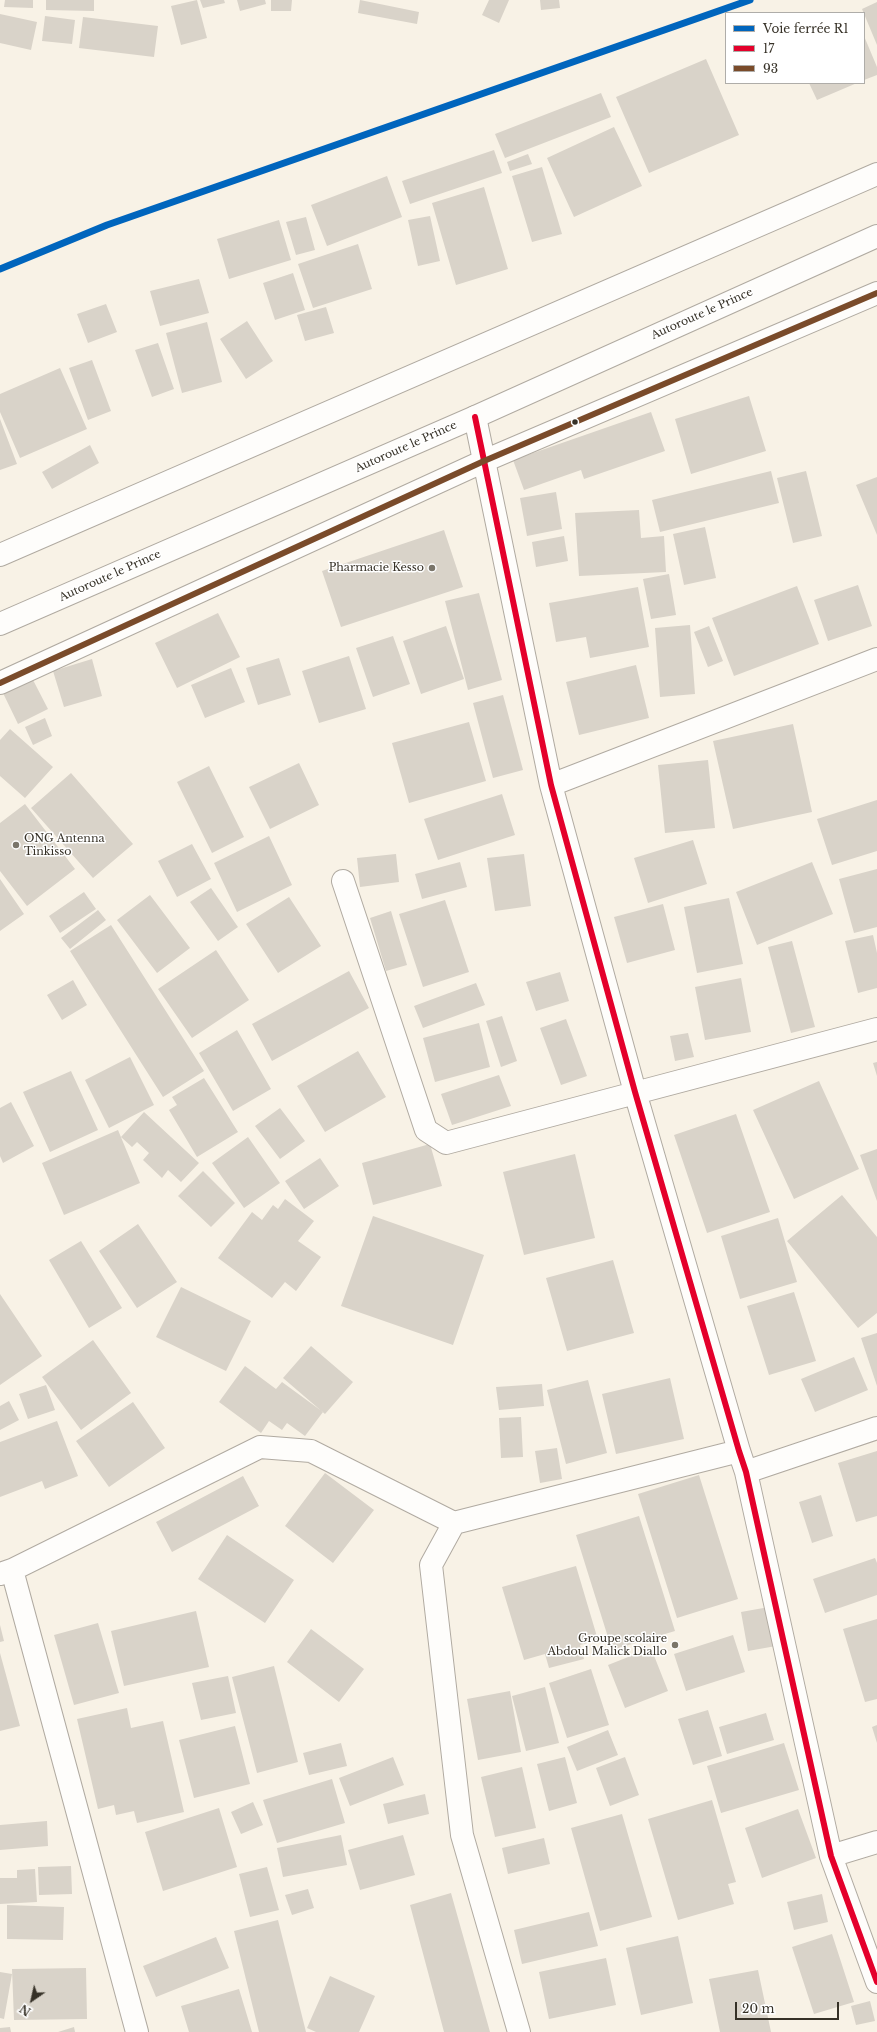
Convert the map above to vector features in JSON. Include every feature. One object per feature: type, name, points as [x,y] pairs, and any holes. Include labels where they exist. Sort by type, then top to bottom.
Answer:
[{"type":"street","points":[[0,555],[877,174]]},
{"type":"street","name":"Autoroute le Prince","points":[[0,624],[475,417],[877,236]]},
{"type":"street","points":[[0,683],[484,461],[877,293]]},
{"type":"street","points":[[475,417],[551,785],[635,1092],[746,1472],[831,1856],[877,1982]]},
{"type":"street","points":[[551,785],[877,658]]},
{"type":"street","points":[[343,881],[426,1130],[446,1143],[877,1029]]},
{"type":"street","points":[[746,1472],[877,1428]]},
{"type":"street","points":[[138,2032],[6,1572],[260,1448],[311,1451],[454,1522],[739,1451]]},
{"type":"street","points":[[454,1522],[430,1566],[462,1835],[519,2032]]},
{"type":"street","points":[[831,1856],[877,1842]]},
{"type":"building","points":[[5,0],[33,0],[33,8],[4,7]]},
{"type":"building","points":[[46,0],[94,0],[94,11],[46,10]]},
{"type":"building","points":[[197,0],[207,38],[181,45],[171,6]]},
{"type":"building","points":[[200,0],[224,0],[225,3],[203,8]]},
{"type":"building","points":[[237,0],[265,0],[266,4],[240,11]]},
{"type":"building","points":[[271,0],[292,0],[291,11],[271,11]]},
{"type":"building","points":[[360,0],[419,12],[417,24],[358,13]]},
{"type":"building","points":[[489,0],[509,0],[499,23],[482,15]]},
{"type":"building","points":[[540,0],[559,0],[560,8],[541,10]]},
{"type":"building","points":[[877,2],[877,45],[865,16],[865,12],[863,12],[862,9]]},
{"type":"building","points":[[0,14],[37,22],[31,50],[0,43]]},
{"type":"building","points":[[45,16],[75,20],[72,44],[42,41]]},
{"type":"building","points":[[83,17],[158,26],[154,57],[79,48]]},
{"type":"building","points":[[865,38],[877,67],[877,75],[865,80]]},
{"type":"building","points":[[706,59],[739,135],[649,173],[616,97]]},
{"type":"building","points":[[809,84],[855,84],[817,100]]},
{"type":"building","points":[[601,93],[611,117],[505,158],[495,134]]},
{"type":"building","points":[[614,127],[642,186],[574,217],[547,158]]},
{"type":"building","points":[[494,150],[502,173],[410,204],[402,181]]},
{"type":"building","points":[[528,154],[532,164],[510,171],[507,162]]},
{"type":"building","points":[[542,167],[562,234],[532,242],[512,176]]},
{"type":"building","points":[[387,176],[402,217],[327,246],[311,205]]},
{"type":"building","points":[[484,187],[508,269],[456,285],[432,203]]},
{"type":"building","points":[[430,216],[440,261],[418,266],[408,220]]},
{"type":"building","points":[[306,217],[315,250],[296,255],[286,222]]},
{"type":"building","points":[[279,220],[291,260],[229,279],[217,239]]},
{"type":"building","points":[[358,244],[372,289],[313,308],[298,264]]},
{"type":"building","points":[[293,273],[305,310],[275,320],[263,283]]},
{"type":"building","points":[[199,279],[209,313],[160,326],[150,291]]},
{"type":"building","points":[[106,304],[117,332],[88,343],[77,314]]},
{"type":"building","points":[[326,307],[334,333],[305,341],[297,315]]},
{"type":"building","points":[[247,321],[273,361],[246,379],[220,339]]},
{"type":"building","points":[[207,322],[222,382],[182,393],[166,333]]},
{"type":"building","points":[[158,343],[174,389],[152,397],[135,350]]},
{"type":"building","points":[[92,360],[111,411],[88,420],[69,368]]},
{"type":"building","points":[[60,368],[87,429],[20,458],[0,412],[0,394]]},
{"type":"building","points":[[749,396],[766,451],[691,474],[675,419]]},
{"type":"building","points":[[651,412],[665,451],[584,479],[581,470],[524,490],[513,460]]},
{"type":"building","points":[[0,419],[17,464],[0,470]]},
{"type":"building","points":[[90,445],[99,463],[52,489],[42,472]]},
{"type":"building","points":[[771,471],[779,503],[660,532],[652,500]]},
{"type":"building","points":[[806,471],[822,536],[793,543],[777,478]]},
{"type":"building","points":[[877,477],[877,535],[856,485]]},
{"type":"building","points":[[556,492],[562,529],[527,536],[520,498]]},
{"type":"building","points":[[639,510],[641,538],[664,536],[666,572],[579,576],[575,513]]},
{"type":"building","points":[[705,527],[716,578],[684,585],[673,534]]},
{"type":"building","points":[[444,530],[463,587],[341,627],[322,571]]},
{"type":"building","points":[[564,536],[568,561],[536,567],[532,542]]},
{"type":"building","points":[[669,574],[676,615],[651,619],[643,579]]},
{"type":"building","points":[[858,585],[872,626],[828,641],[814,600]]},
{"type":"building","points":[[797,586],[819,644],[734,676],[712,618]]},
{"type":"building","points":[[638,587],[649,647],[590,658],[586,637],[556,642],[549,603]]},
{"type":"building","points":[[479,593],[502,680],[468,690],[445,601]]},
{"type":"building","points":[[218,613],[240,657],[177,688],[155,643]]},
{"type":"building","points":[[690,625],[695,694],[660,697],[655,628]]},
{"type":"building","points":[[446,626],[464,679],[421,694],[403,641]]},
{"type":"building","points":[[709,626],[723,661],[708,667],[694,632]]},
{"type":"building","points":[[393,636],[410,684],[373,697],[356,648]]},
{"type":"building","points":[[349,656],[366,709],[319,723],[302,671]]},
{"type":"building","points":[[279,658],[291,695],[258,705],[246,668]]},
{"type":"building","points":[[92,659],[102,696],[64,707],[53,671]]},
{"type":"building","points":[[636,665],[649,718],[579,735],[566,682]]},
{"type":"building","points":[[231,668],[245,702],[205,718],[191,685]]},
{"type":"building","points":[[32,678],[48,709],[18,724],[3,693]]},
{"type":"building","points":[[503,695],[523,770],[493,778],[473,703]]},
{"type":"building","points":[[45,718],[52,736],[33,745],[25,727]]},
{"type":"building","points":[[469,722],[486,781],[409,803],[392,743]]},
{"type":"building","points":[[793,724],[812,812],[733,829],[713,741]]},
{"type":"building","points":[[10,729],[53,767],[25,798],[0,776],[0,740]]},
{"type":"building","points":[[708,760],[715,828],[665,833],[658,765]]},
{"type":"building","points":[[299,763],[319,805],[270,829],[249,787]]},
{"type":"building","points":[[209,766],[244,837],[212,853],[177,782]]},
{"type":"building","points":[[71,773],[133,844],[93,878],[31,808]]},
{"type":"building","points":[[502,794],[515,835],[438,860],[424,819]]},
{"type":"building","points":[[877,800],[877,851],[832,865],[817,819]]},
{"type":"building","points":[[25,804],[75,869],[27,906],[0,871],[0,823]]},
{"type":"building","points":[[269,836],[292,885],[237,912],[214,863]]},
{"type":"building","points":[[693,840],[707,884],[648,903],[634,858]]},
{"type":"building","points":[[192,844],[211,879],[177,897],[158,861]]},
{"type":"building","points":[[396,854],[399,882],[360,887],[357,858]]},
{"type":"building","points":[[524,854],[531,906],[495,911],[487,858]]},
{"type":"building","points":[[460,862],[467,887],[422,899],[415,874]]},
{"type":"building","points":[[812,862],[833,914],[757,945],[736,892]]},
{"type":"building","points":[[877,869],[877,927],[854,933],[839,879]]},
{"type":"building","points":[[0,879],[24,914],[0,931]]},
{"type":"building","points":[[211,888],[238,927],[218,941],[190,902]]},
{"type":"building","points":[[84,892],[96,909],[60,933],[49,916]]},
{"type":"building","points":[[150,895],[190,948],[157,973],[117,920]]},
{"type":"building","points":[[289,897],[321,946],[278,973],[246,924]]},
{"type":"building","points":[[729,898],[743,964],[697,973],[684,907]]},
{"type":"building","points":[[445,900],[469,972],[423,987],[399,914]]},
{"type":"building","points":[[663,904],[675,950],[627,963],[614,917]]},
{"type":"building","points":[[98,910],[106,920],[70,949],[61,938]]},
{"type":"building","points":[[391,911],[407,965],[386,971],[370,918]]},
{"type":"building","points":[[111,925],[204,1071],[163,1097],[70,951]]},
{"type":"building","points":[[873,935],[877,953],[877,988],[858,993],[845,941]]},
{"type":"building","points":[[792,941],[815,1027],[791,1033],[768,947]]},
{"type":"building","points":[[216,950],[249,1000],[192,1038],[158,989]]},
{"type":"building","points":[[349,971],[369,1008],[272,1061],[252,1024]]},
{"type":"building","points":[[560,972],[569,1001],[536,1011],[526,982]]},
{"type":"building","points":[[741,978],[751,1032],[705,1040],[695,987]]},
{"type":"building","points":[[73,980],[87,1005],[62,1020],[47,995]]},
{"type":"building","points":[[476,983],[485,1005],[423,1028],[414,1006]]},
{"type":"building","points":[[502,1016],[517,1061],[501,1067],[486,1021]]},
{"type":"building","points":[[566,1019],[587,1076],[561,1085],[540,1028]]},
{"type":"building","points":[[479,1023],[490,1067],[435,1082],[423,1038]]},
{"type":"building","points":[[237,1030],[271,1089],[233,1111],[199,1053]]},
{"type":"building","points":[[688,1033],[694,1057],[675,1061],[670,1036]]},
{"type":"building","points":[[358,1051],[386,1097],[325,1132],[297,1086]]},
{"type":"building","points":[[130,1057],[154,1105],[109,1128],[85,1080]]},
{"type":"building","points":[[877,1062],[877,1076],[873,1063]]},
{"type":"building","points":[[71,1071],[98,1130],[50,1152],[23,1092]]},
{"type":"building","points":[[499,1075],[511,1106],[452,1125],[441,1094]]},
{"type":"building","points":[[204,1078],[238,1132],[197,1157],[169,1110],[177,1105],[172,1097]]},
{"type":"building","points":[[819,1081],[859,1169],[794,1199],[753,1110]]},
{"type":"building","points":[[11,1102],[34,1146],[3,1163],[0,1156],[0,1108]]},
{"type":"building","points":[[280,1108],[305,1141],[280,1159],[255,1126]]},
{"type":"building","points":[[144,1112],[199,1163],[181,1182],[168,1170],[162,1178],[143,1160],[149,1153],[137,1142],[132,1147],[121,1137]]},
{"type":"building","points":[[736,1114],[770,1212],[707,1233],[674,1135]]},
{"type":"building","points":[[118,1130],[140,1183],[64,1215],[42,1163]]},
{"type":"building","points":[[248,1137],[280,1183],[244,1208],[212,1163]]},
{"type":"building","points":[[430,1144],[442,1186],[373,1205],[362,1163]]},
{"type":"building","points":[[877,1149],[877,1201],[860,1155]]},
{"type":"building","points":[[575,1154],[595,1238],[524,1255],[503,1172]]},
{"type":"building","points":[[320,1158],[339,1186],[304,1209],[285,1181]]},
{"type":"building","points":[[203,1171],[235,1203],[211,1227],[178,1196]]},
{"type":"building","points":[[842,1195],[877,1237],[877,1313],[858,1328],[787,1241]]},
{"type":"building","points":[[285,1199],[314,1221],[298,1241],[321,1257],[296,1291],[285,1282],[272,1298],[218,1258],[252,1212],[262,1220],[273,1205],[278,1209]]},
{"type":"building","points":[[373,1216],[484,1255],[453,1345],[341,1306]]},
{"type":"building","points":[[778,1218],[797,1282],[740,1299],[721,1236]]},
{"type":"building","points":[[138,1224],[177,1282],[137,1308],[99,1251]]},
{"type":"building","points":[[81,1241],[122,1308],[89,1328],[49,1260]]},
{"type":"building","points":[[613,1260],[634,1333],[567,1351],[546,1278]]},
{"type":"building","points":[[181,1287],[251,1321],[226,1371],[156,1337]]},
{"type":"building","points":[[794,1292],[816,1361],[769,1375],[747,1306]]},
{"type":"building","points":[[0,1294],[42,1356],[0,1385]]},
{"type":"building","points":[[877,1333],[877,1386],[861,1338]]},
{"type":"building","points":[[93,1340],[131,1393],[81,1430],[42,1377]]},
{"type":"building","points":[[311,1346],[353,1382],[325,1414],[283,1378]]},
{"type":"building","points":[[854,1357],[868,1390],[815,1412],[801,1379]]},
{"type":"building","points":[[245,1366],[276,1389],[282,1382],[323,1412],[305,1436],[287,1423],[282,1430],[269,1421],[261,1433],[219,1402]]},
{"type":"building","points":[[670,1378],[684,1439],[616,1454],[602,1394]]},
{"type":"building","points":[[588,1380],[607,1453],[566,1464],[547,1390]]},
{"type":"building","points":[[542,1384],[544,1406],[499,1410],[496,1387]]},
{"type":"building","points":[[46,1385],[55,1410],[28,1419],[19,1394]]},
{"type":"building","points":[[9,1401],[19,1420],[0,1430],[0,1406]]},
{"type":"building","points":[[133,1402],[165,1448],[109,1487],[76,1441]]},
{"type":"building","points":[[521,1417],[523,1457],[501,1458],[499,1418]]},
{"type":"building","points":[[57,1421],[78,1476],[45,1489],[42,1481],[0,1497],[0,1442]]},
{"type":"building","points":[[557,1448],[562,1479],[540,1483],[535,1451]]},
{"type":"building","points":[[877,1451],[877,1516],[856,1522],[838,1463]]},
{"type":"building","points":[[325,1473],[374,1510],[333,1563],[285,1526]]},
{"type":"building","points":[[699,1475],[738,1599],[677,1618],[638,1494]]},
{"type":"building","points":[[243,1476],[259,1506],[172,1552],[156,1522]]},
{"type":"building","points":[[821,1495],[833,1536],[812,1543],[799,1502]]},
{"type":"building","points":[[639,1516],[675,1631],[612,1650],[576,1535]]},
{"type":"building","points":[[227,1535],[294,1580],[265,1623],[198,1579]]},
{"type":"building","points":[[875,1558],[877,1563],[877,1595],[825,1613],[813,1579]]},
{"type":"building","points":[[576,1566],[598,1640],[580,1645],[584,1659],[549,1668],[545,1654],[524,1660],[502,1587]]},
{"type":"building","points":[[769,1607],[776,1646],[748,1651],[741,1612]]},
{"type":"building","points":[[196,1611],[209,1667],[124,1686],[111,1631]]},
{"type":"building","points":[[877,1619],[877,1699],[865,1702],[843,1629]]},
{"type":"building","points":[[98,1623],[119,1693],[74,1705],[54,1635]]},
{"type":"building","points":[[0,1625],[4,1641],[0,1642]]},
{"type":"building","points":[[311,1629],[364,1669],[339,1702],[287,1662]]},
{"type":"building","points":[[733,1635],[745,1672],[686,1691],[674,1654]]},
{"type":"building","points":[[651,1648],[668,1691],[625,1708],[608,1665]]},
{"type":"building","points":[[0,1653],[20,1726],[0,1731]]},
{"type":"building","points":[[274,1666],[298,1762],[257,1773],[232,1677]]},
{"type":"building","points":[[591,1669],[609,1725],[567,1738],[549,1683]]},
{"type":"building","points":[[228,1676],[236,1713],[201,1720],[192,1683]]},
{"type":"building","points":[[545,1687],[559,1743],[526,1751],[512,1696]]},
{"type":"building","points":[[510,1691],[521,1752],[478,1760],[467,1699]]},
{"type":"building","points":[[127,1708],[131,1728],[163,1721],[184,1812],[137,1823],[134,1811],[116,1815],[114,1805],[98,1809],[77,1719]]},
{"type":"building","points":[[708,1710],[722,1756],[693,1765],[678,1719]]},
{"type":"building","points":[[766,1713],[774,1740],[727,1754],[719,1727]]},
{"type":"building","points":[[877,1725],[877,1743],[872,1727]]},
{"type":"building","points":[[235,1726],[250,1784],[194,1798],[179,1740]]},
{"type":"building","points":[[608,1730],[618,1755],[577,1771],[567,1747]]},
{"type":"building","points":[[341,1743],[347,1766],[309,1775],[303,1753]]},
{"type":"building","points":[[784,1743],[799,1790],[721,1813],[707,1766]]},
{"type":"building","points":[[393,1757],[404,1785],[350,1806],[339,1778]]},
{"type":"building","points":[[565,1757],[577,1803],[549,1811],[537,1764]]},
{"type":"building","points":[[625,1757],[639,1795],[610,1806],[596,1768]]},
{"type":"building","points":[[522,1767],[536,1828],[495,1837],[481,1777]]},
{"type":"building","points":[[332,1779],[345,1823],[277,1843],[263,1800]]},
{"type":"building","points":[[425,1794],[429,1814],[388,1824],[383,1804]]},
{"type":"building","points":[[712,1800],[736,1882],[728,1884],[734,1904],[678,1920],[648,1819]]},
{"type":"building","points":[[253,1802],[263,1825],[241,1834],[231,1812]]},
{"type":"building","points":[[219,1808],[237,1867],[163,1891],[145,1832]]},
{"type":"building","points":[[798,1809],[816,1858],[762,1878],[745,1828]]},
{"type":"building","points":[[622,1814],[652,1917],[600,1931],[571,1828]]},
{"type":"building","points":[[47,1821],[48,1846],[0,1850],[0,1825]]},
{"type":"building","points":[[341,1835],[347,1865],[283,1877],[277,1848]]},
{"type":"building","points":[[403,1835],[415,1875],[360,1890],[348,1850]]},
{"type":"building","points":[[544,1838],[550,1864],[508,1874],[502,1848]]},
{"type":"building","points":[[71,1866],[72,1894],[39,1895],[38,1867]]},
{"type":"building","points":[[267,1867],[279,1910],[250,1917],[239,1874]]},
{"type":"building","points":[[35,1869],[37,1902],[0,1904],[0,1878],[17,1878],[17,1870]]},
{"type":"building","points":[[308,1889],[314,1908],[292,1915],[285,1895]]},
{"type":"building","points":[[451,1893],[490,2032],[444,2032],[410,1905]]},
{"type":"building","points":[[822,1894],[828,1922],[794,1930],[787,1902]]},
{"type":"building","points":[[7,1905],[64,1907],[63,1940],[7,1939]]},
{"type":"building","points":[[589,1912],[598,1946],[522,1964],[514,1930]]},
{"type":"building","points":[[278,1920],[306,2032],[259,2032],[234,1931]]},
{"type":"building","points":[[832,1934],[854,2002],[814,2014],[792,1947]]},
{"type":"building","points":[[678,1936],[693,2003],[641,2015],[626,1948]]},
{"type":"building","points":[[216,1937],[229,1968],[156,1997],[143,1966]]},
{"type":"building","points":[[606,1958],[616,2005],[549,2019],[539,1972]]},
{"type":"building","points":[[86,1968],[87,2019],[14,2020],[12,1969]]},
{"type":"building","points":[[758,1970],[771,2032],[720,2032],[709,1979]]},
{"type":"building","points":[[0,1972],[12,1974],[4,2019],[0,2018]]},
{"type":"building","points":[[330,1976],[375,1996],[359,2032],[316,2032],[307,2028]]},
{"type":"building","points":[[239,1989],[252,2032],[189,2032],[181,2006]]},
{"type":"building","points":[[870,2001],[875,2021],[856,2025],[851,2006]]},
{"type":"building","points":[[10,2027],[11,2032],[0,2032],[0,2028]]},
{"type":"building","points":[[74,2027],[75,2032],[58,2032]]},
{"type":"rail line","name":"R1","points":[[0,269],[107,225],[750,0]]},
{"type":"transit line","name":"93","points":[[0,683],[484,461],[877,293]]},
{"type":"transit line","name":"17","points":[[475,417],[551,785],[635,1092],[746,1472],[831,1856],[877,1982]]},
{"type":"place","name":"Pharmacie Kesso","points":[[432,568]]},
{"type":"place","name":"ONG Antenna Tinkisso","points":[[16,845]]},
{"type":"place","name":"Groupe scolaire Abdoul Malick Diallo","points":[[675,1645]]}]
